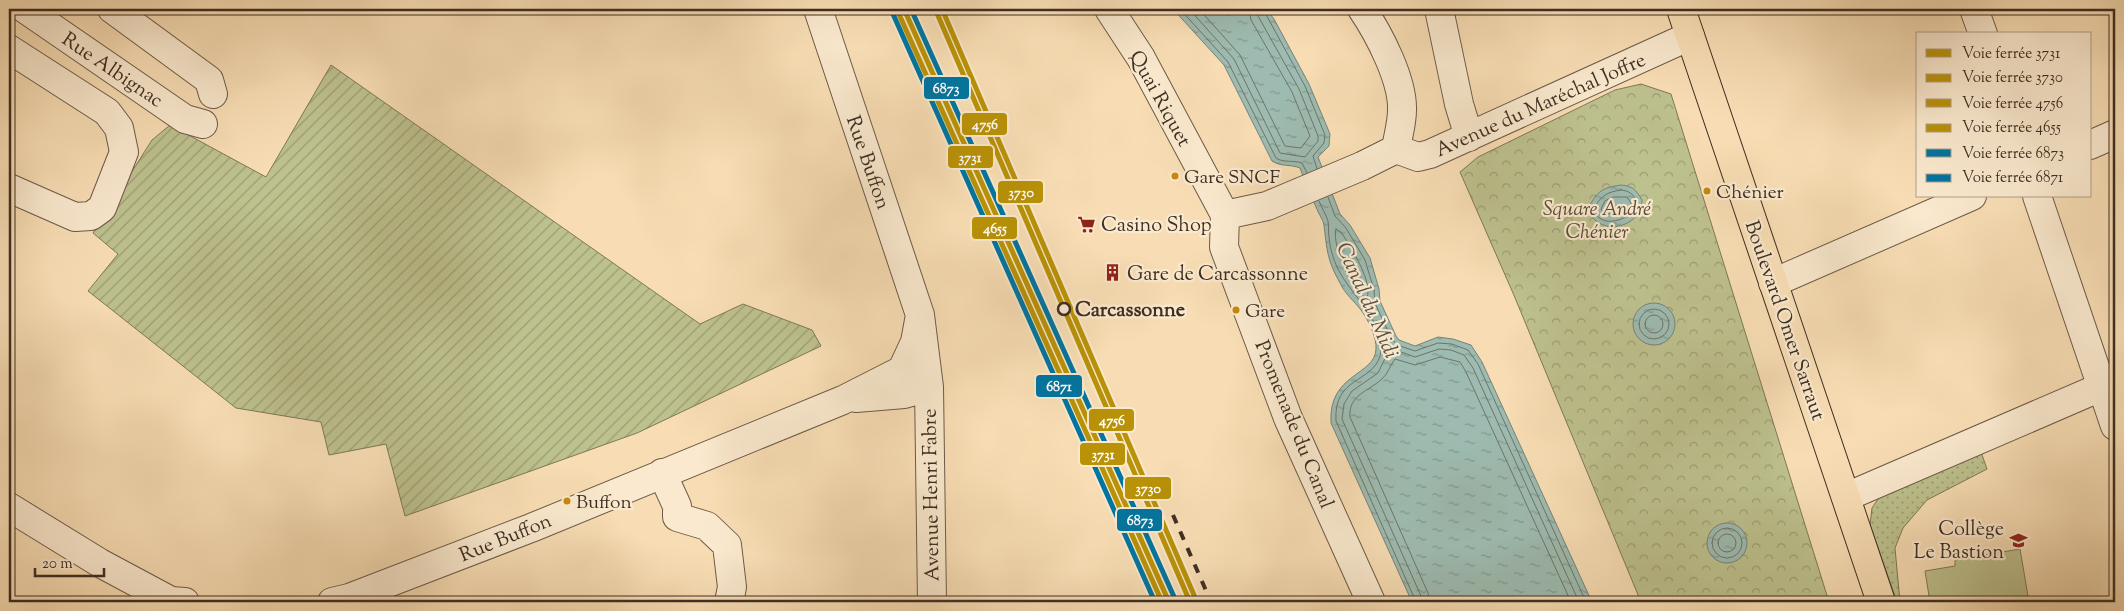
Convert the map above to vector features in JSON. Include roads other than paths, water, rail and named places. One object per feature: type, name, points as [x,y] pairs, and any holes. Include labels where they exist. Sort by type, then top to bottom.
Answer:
[{"type":"main road","name":"Boulevard Omer Sarraut","points":[[1681,9],[1881,602]]},
{"type":"street","name":"Rue Albignac","points":[[25,9],[185,119],[203,124]]},
{"type":"street","points":[[112,9],[209,80],[213,94]]},
{"type":"street","name":"Rue Buffon","points":[[818,9],[920,315],[929,387],[904,394],[842,400]]},
{"type":"street","name":"Quai Riquet","points":[[1109,9],[1141,58],[1225,215]]},
{"type":"street","points":[[1225,215],[1267,206],[1362,166],[1396,149],[1402,112],[1402,99],[1379,35],[1362,9]]},
{"type":"street","points":[[1439,9],[1459,104],[1469,136]]},
{"type":"street","points":[[1974,9],[1981,32]]},
{"type":"street","name":"Avenue du Maréchal Joffre","points":[[1396,149],[1418,157],[1430,154],[1690,36]]},
{"type":"street","points":[[9,49],[107,112],[120,128],[124,152],[102,208],[91,216],[75,217],[9,188]]},
{"type":"street","points":[[2092,144],[2115,134]]},
{"type":"street","points":[[1773,283],[1967,198]]},
{"type":"street","points":[[2038,198],[2109,384],[2115,426]]},
{"type":"street","name":"Promenade du Canal","points":[[1225,215],[1224,247],[1250,312],[1288,418],[1371,602]]},
{"type":"street","name":"Rue Buffon","points":[[332,602],[349,598],[531,528],[842,400],[902,370],[915,342],[920,315]]},
{"type":"street","points":[[1846,497],[2109,384]]},
{"type":"street","name":"Avenue Henri Fabre","points":[[929,387],[932,602]]},
{"type":"street","points":[[662,473],[677,506],[677,517],[706,526],[726,545],[732,587],[728,602]]},
{"type":"street","points":[[9,507],[100,563],[171,600],[185,602]]},
{"type":"water","name":"Canal du Midi","points":[[1173,9],[1266,9],[1274,19],[1309,84],[1330,134],[1329,146],[1318,157],[1340,214],[1350,225],[1370,258],[1379,289],[1380,301],[1396,336],[1399,340],[1415,346],[1438,337],[1453,339],[1471,345],[1482,362],[1592,602],[1412,602],[1331,423],[1332,407],[1337,394],[1352,377],[1374,358],[1376,345],[1371,329],[1364,314],[1342,287],[1332,268],[1323,223],[1300,168],[1272,161],[1224,65]]},
{"type":"water","points":[[1621,185],[1634,189],[1638,194],[1642,200],[1640,210],[1635,218],[1618,226],[1600,223],[1593,217],[1588,208],[1601,191],[1609,187]]},
{"type":"water","points":[[1654,303],[1669,309],[1675,324],[1669,339],[1654,345],[1639,339],[1633,324],[1639,309]]},
{"type":"water","points":[[1731,523],[1738,526],[1744,532],[1747,543],[1746,551],[1738,560],[1731,563],[1723,563],[1716,560],[1708,551],[1707,539],[1710,532],[1719,524]]},
{"type":"railway","points":[[1173,515],[1211,602]]},
{"type":"rail line","name":"3731","points":[[904,9],[1169,602]]},
{"type":"rail line","name":"6873","points":[[911,9],[1175,599]]},
{"type":"rail line","name":"3730","points":[[942,9],[1197,602]]},
{"type":"rail line","name":"4756","points":[[936,11],[1190,602]]},
{"type":"rail line","name":"4655","points":[[898,12],[1162,602]]},
{"type":"rail line","name":"6871","points":[[893,14],[1155,602]]},
{"type":"place","name":"Gare SNCF","points":[[1175,176]]},
{"type":"place","name":"Chénier","points":[[1707,191]]},
{"type":"place","name":"Casino Shop","points":[[1087,224]]},
{"type":"place","name":"Gare de Carcassonne","points":[[1113,273]]},
{"type":"place","name":"Carcassonne","points":[[1064,309]]},
{"type":"place","name":"Gare","points":[[1236,310]]},
{"type":"place","name":"Buffon","points":[[567,501]]},
{"type":"place","name":"Collège Le Bastion","points":[[2018,540]]},
{"type":"park label","name":"Square André Chénier","points":[[1597,220]]}]
